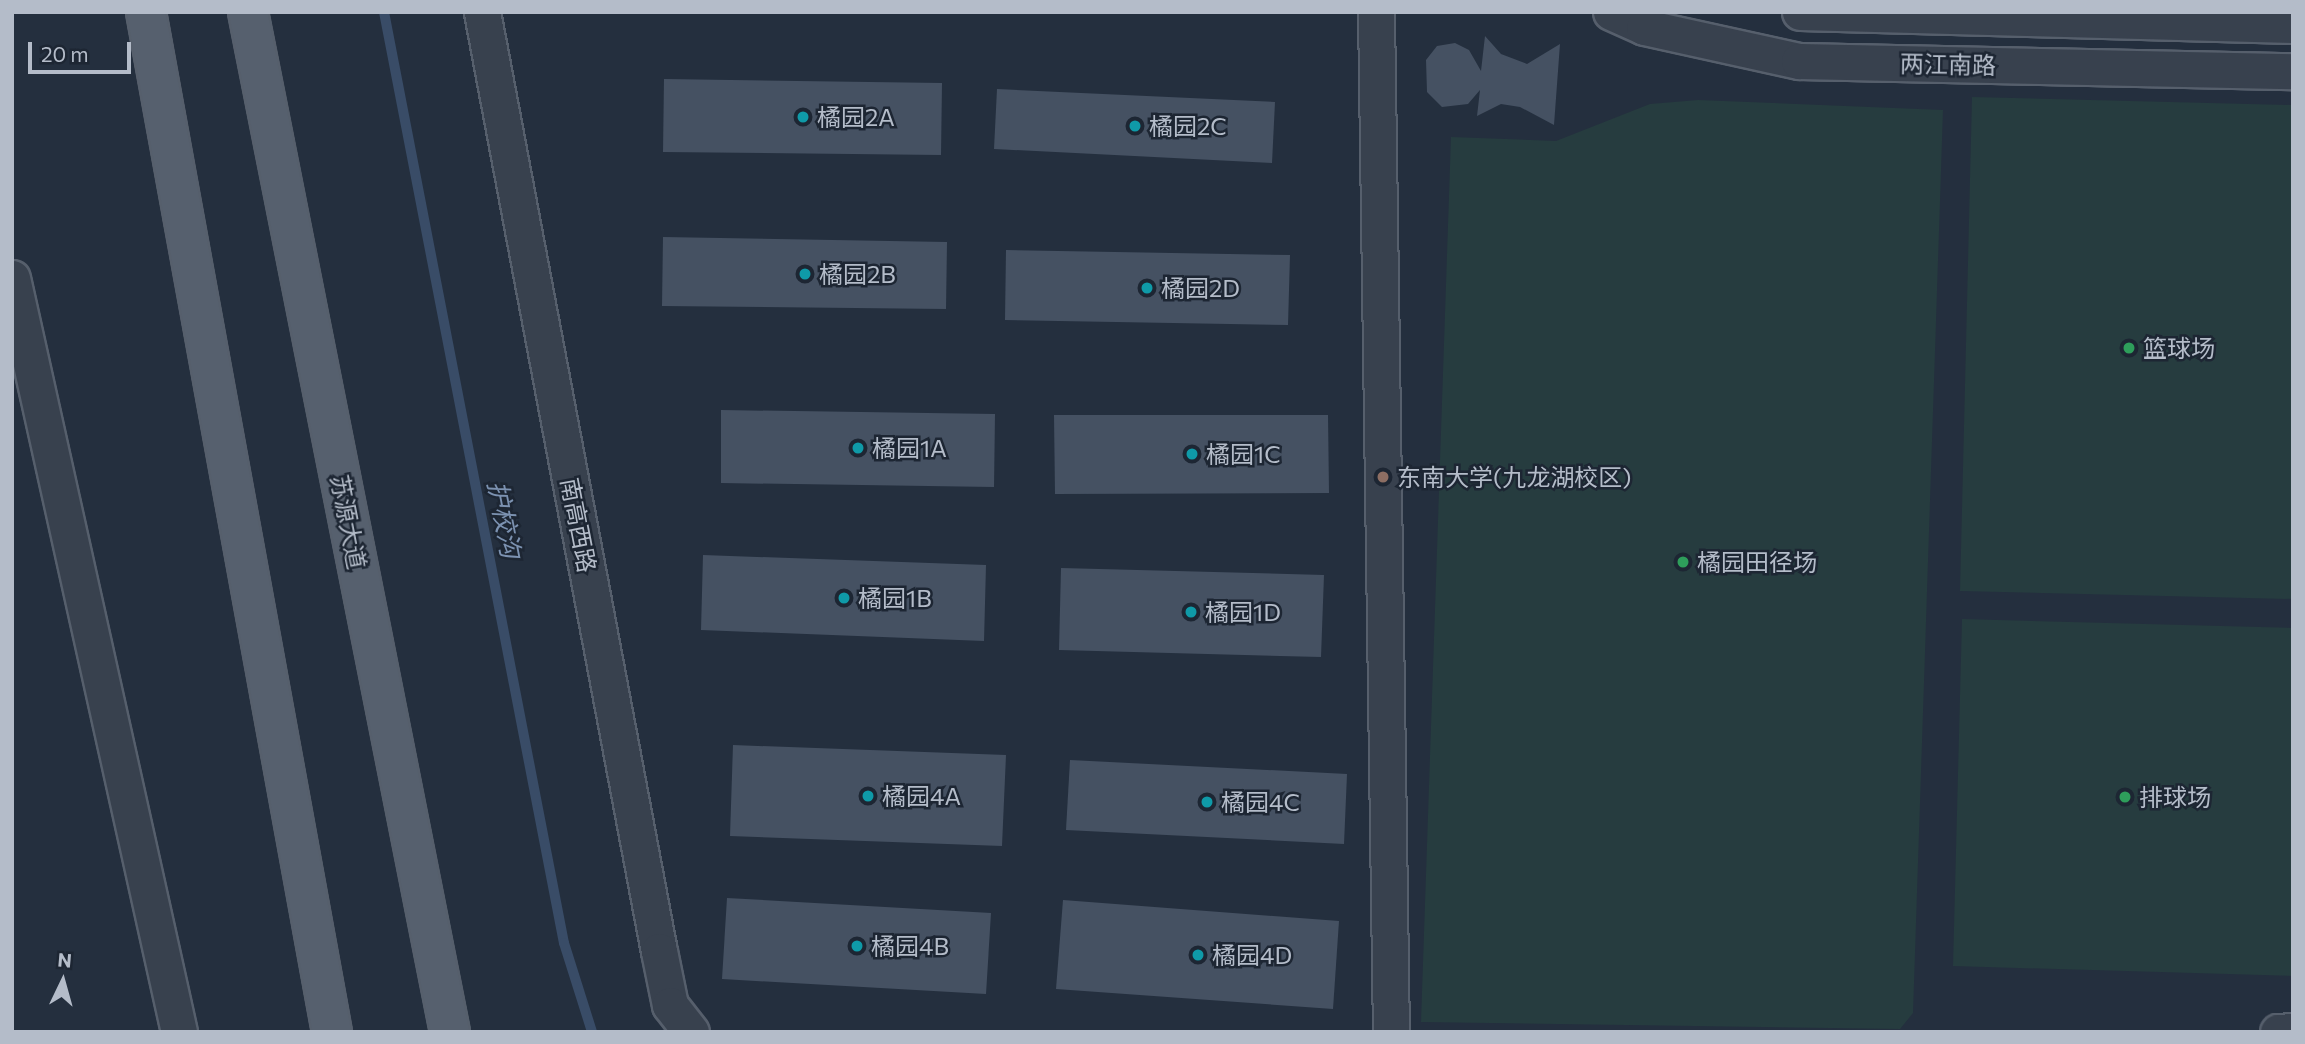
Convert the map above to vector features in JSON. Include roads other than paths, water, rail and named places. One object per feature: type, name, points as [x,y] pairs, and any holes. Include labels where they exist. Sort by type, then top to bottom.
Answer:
[{"type":"main road","points":[[145,12],[332,1032]]},
{"type":"main road","name":"苏源大道","points":[[248,12],[450,1032]]},
{"type":"street","name":"南高西路","points":[[482,12],[670,1005],[691,1032]]},
{"type":"street","points":[[1376,12],[1391,1032]]},
{"type":"street","name":"两江南路","points":[[1611,12],[1644,27],[1799,61],[2293,71]]},
{"type":"street","name":"两江南路","points":[[1800,12],[2293,25]]},
{"type":"street","points":[[2142,68],[2143,21]]},
{"type":"street","points":[[12,278],[179,1032]]},
{"type":"street","points":[[2278,1032],[2293,1031]]},
{"type":"waterway","name":"护校沟","points":[[384,12],[564,943],[592,1032]]},
{"type":"place","name":"橘园2A","points":[[803,117]]},
{"type":"place","name":"橘园2C","points":[[1135,126]]},
{"type":"place","name":"橘园2B","points":[[805,274]]},
{"type":"place","name":"橘园2D","points":[[1147,288]]},
{"type":"place","name":"篮球场","points":[[2129,348]]},
{"type":"place","name":"橘园1A","points":[[858,448]]},
{"type":"place","name":"橘园1C","points":[[1192,454]]},
{"type":"place","name":"东南大学(九龙湖校区)","points":[[1383,477]]},
{"type":"place","name":"橘园田径场","points":[[1683,562]]},
{"type":"place","name":"橘园1B","points":[[844,598]]},
{"type":"place","name":"橘园1D","points":[[1191,612]]},
{"type":"place","name":"橘园4A","points":[[868,796]]},
{"type":"place","name":"排球场","points":[[2125,797]]},
{"type":"place","name":"橘园4C","points":[[1207,802]]},
{"type":"place","name":"橘园4B","points":[[857,946]]},
{"type":"place","name":"橘园4D","points":[[1198,955]]}]
